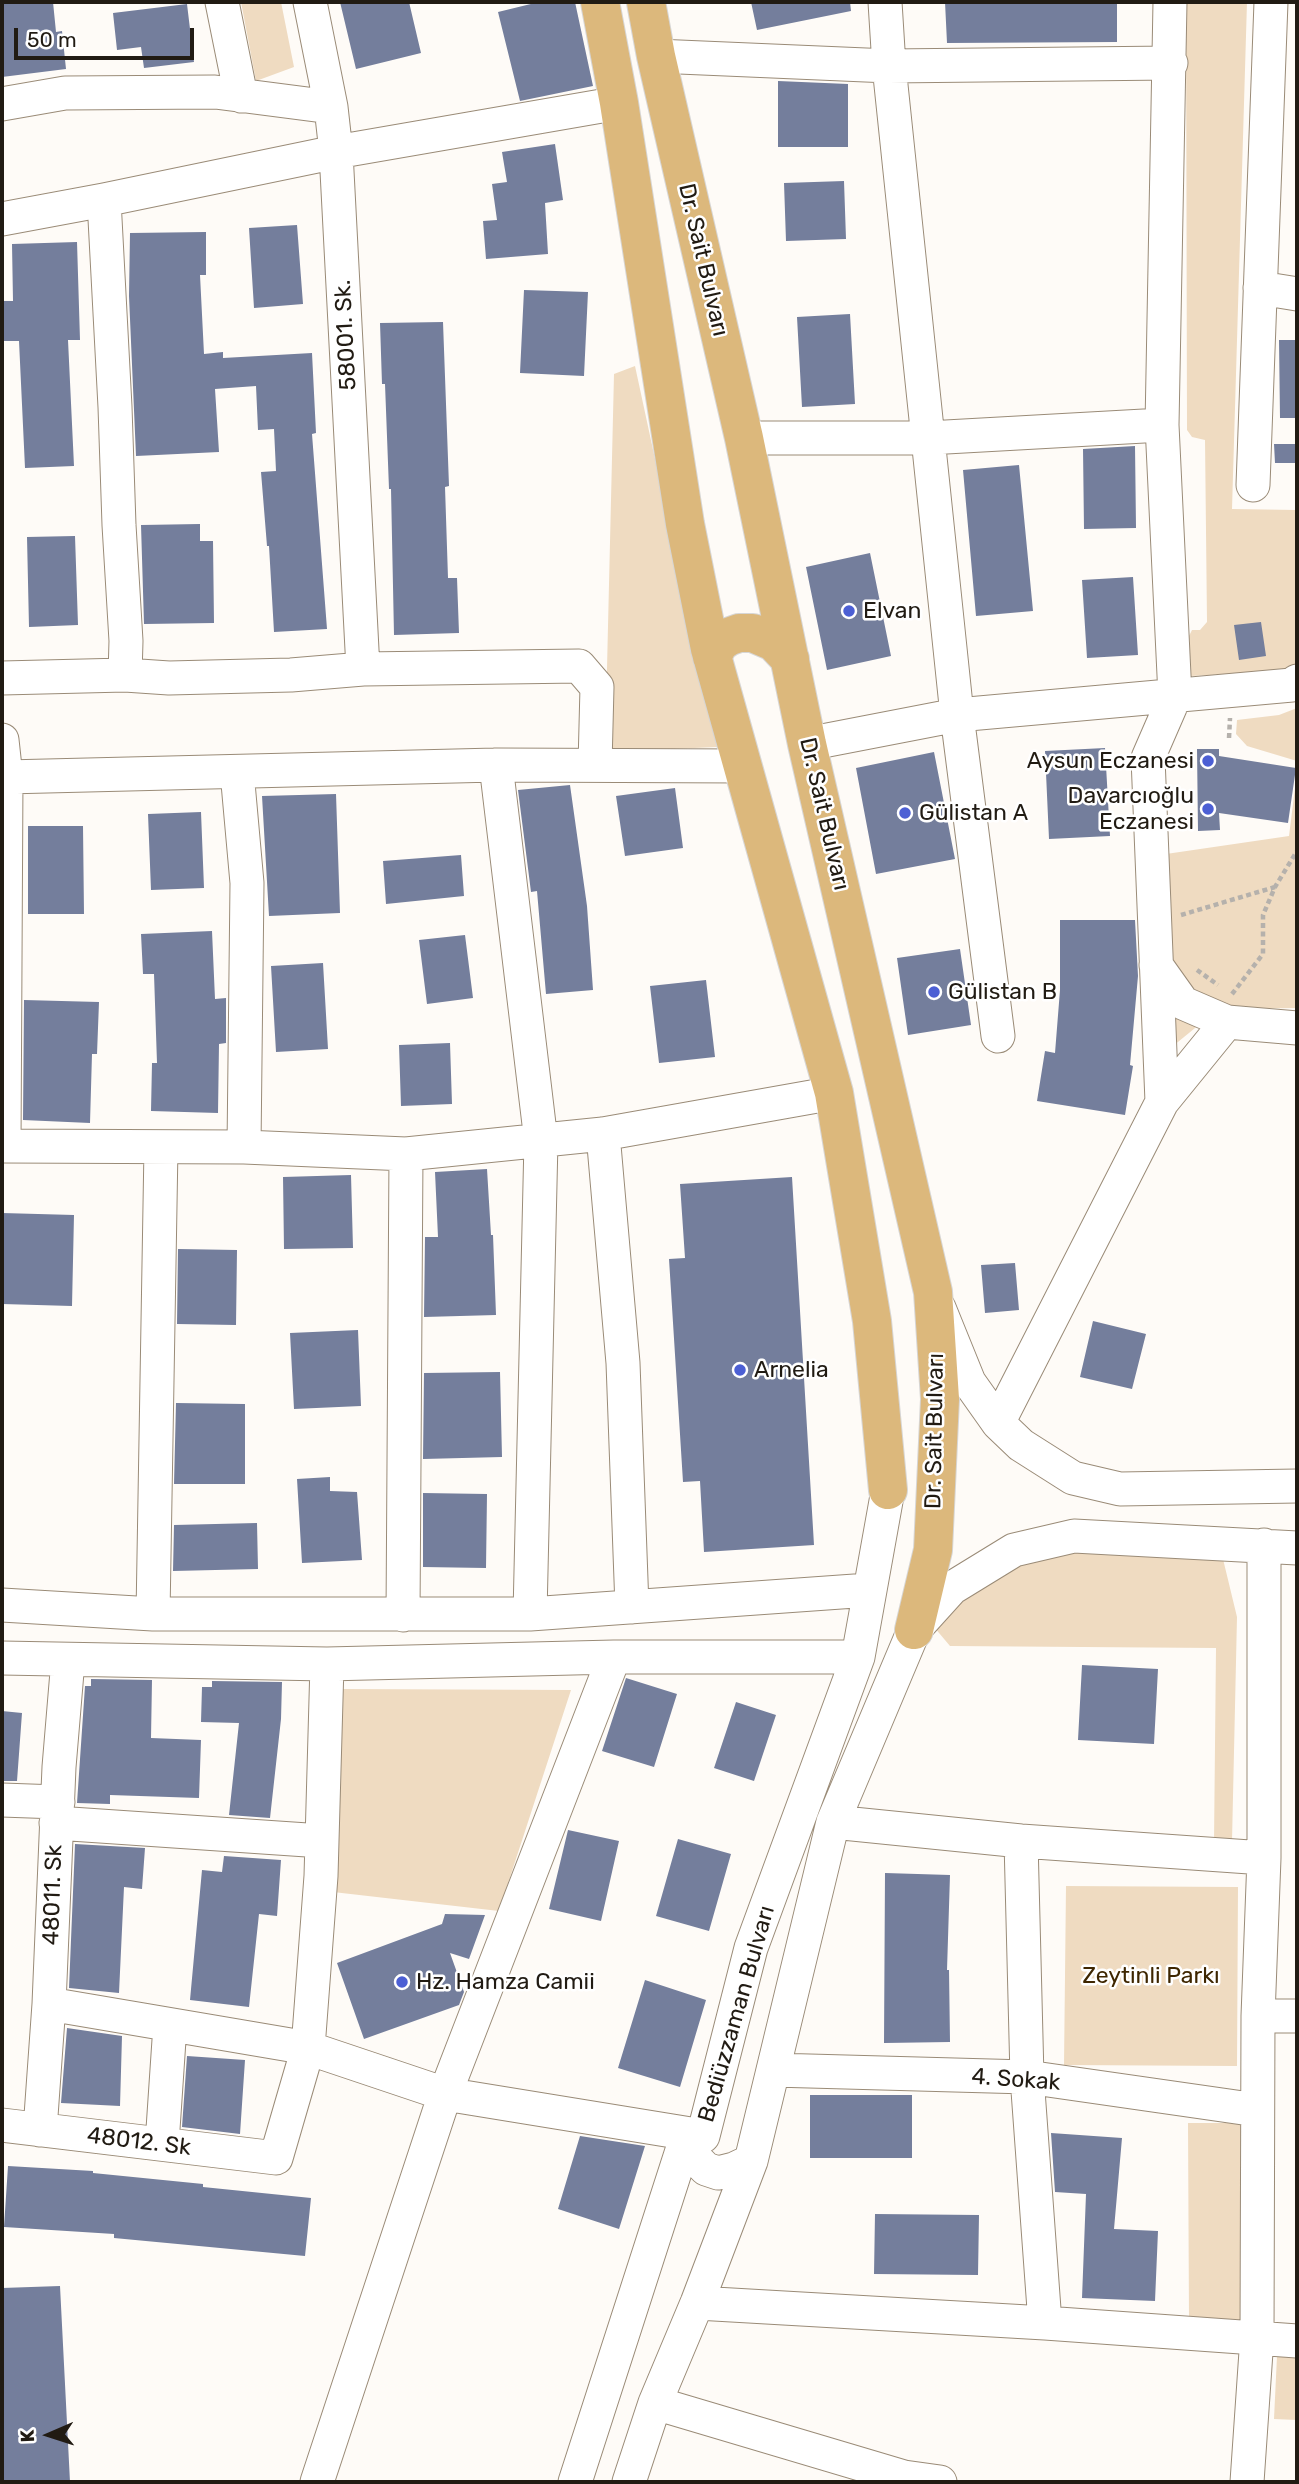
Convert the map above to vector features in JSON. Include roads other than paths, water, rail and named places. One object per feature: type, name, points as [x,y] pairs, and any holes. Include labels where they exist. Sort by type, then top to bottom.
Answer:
[{"type":"main road","name":"Dr. Sait Bulvarı","points":[[600,2],[619,103],[685,524],[712,657],[834,1093],[872,1321],[888,1490]]},
{"type":"main road","name":"Dr. Sait Bulvarı","points":[[646,2],[744,438],[807,744],[933,1293],[940,1399],[933,1550],[914,1630]]},
{"type":"main road","points":[[712,657],[719,643],[728,637],[739,633],[753,633],[774,642],[790,659]]},
{"type":"street","points":[[222,2],[241,96]]},
{"type":"street","name":"58001. Sk.","points":[[310,2],[331,107],[336,152],[363,669]]},
{"type":"street","points":[[885,2],[889,66],[957,715],[998,1036]]},
{"type":"street","points":[[1162,1102],[1148,758],[1175,696],[1162,425],[1171,62],[1170,2]]},
{"type":"street","points":[[1252,485],[1260,288],[1280,5]]},
{"type":"street","points":[[656,56],[889,66],[1171,62]]},
{"type":"street","points":[[2,104],[65,93],[215,92],[331,107]]},
{"type":"street","points":[[2,219],[336,152],[619,103]]},
{"type":"street","points":[[104,200],[126,641],[125,675]]},
{"type":"street","points":[[1260,288],[1297,294]]},
{"type":"street","points":[[744,438],[928,438],[1162,425]]},
{"type":"street","points":[[2,678],[125,675],[169,678],[291,675],[363,669],[579,666],[597,687],[595,765]]},
{"type":"street","points":[[807,744],[957,715],[1292,685],[1297,681]]},
{"type":"street","points":[[2,740],[6,778],[3,1146],[244,1147],[407,1154],[603,1134],[834,1093]]},
{"type":"street","points":[[6,778],[496,765],[744,766]]},
{"type":"street","points":[[496,765],[541,1141],[530,1614]]},
{"type":"street","points":[[237,772],[247,883],[244,1147]]},
{"type":"street","points":[[1156,965],[1183,1003],[1230,1008],[1297,1028]]},
{"type":"street","points":[[998,1423],[1162,1102],[1230,1008]]},
{"type":"street","points":[[603,1134],[623,1363],[632,1606]]},
{"type":"street","points":[[153,1614],[160,1147]]},
{"type":"street","points":[[403,1615],[407,1154]]},
{"type":"street","points":[[933,1293],[969,1382],[998,1423],[1021,1445],[1073,1478],[1120,1489],[1297,1486]]},
{"type":"street","name":"Bediüzzaman Bulvarı","points":[[575,2482],[694,2137],[751,1948],[858,1657],[888,1490]]},
{"type":"street","name":"Bediüzzaman Bulvarı","points":[[629,2482],[655,2403],[697,2303],[751,2161],[834,1822],[914,1630],[952,1588],[1014,1550],[1074,1536],[1297,1548]]},
{"type":"street","points":[[1247,2482],[1257,2337],[1258,2016],[1264,1858],[1264,1545]]},
{"type":"street","points":[[2,1605],[153,1614],[530,1614],[869,1590]]},
{"type":"street","points":[[317,2482],[444,2094],[614,1657]]},
{"type":"street","points":[[2,1658],[327,1664],[614,1657],[858,1657]]},
{"type":"street","name":"48011. Sk","points":[[40,2130],[49,2004],[59,1767],[68,1660]]},
{"type":"street","points":[[308,2048],[322,1841],[327,1664]]},
{"type":"street","points":[[2,1800],[57,1813],[322,1841]]},
{"type":"street","points":[[834,1822],[1021,1841],[1264,1858]]},
{"type":"street","points":[[1021,1841],[1027,2077],[1045,2323]]},
{"type":"street","points":[[49,2004],[308,2048],[444,2094],[694,2137],[694,2157],[706,2169],[718,2173],[751,2161]]},
{"type":"street","points":[[1258,2016],[1297,2016]]},
{"type":"street","points":[[162,2144],[170,2025]]},
{"type":"street","name":"48012. Sk","points":[[2,2126],[276,2158],[308,2048]]},
{"type":"street","name":"4. Sokak","points":[[774,2070],[1027,2077],[1257,2110]]},
{"type":"street","points":[[697,2303],[1297,2341]]},
{"type":"street","points":[[655,2403],[903,2479],[940,2482]]},
{"type":"place","name":"Elvan","points":[[849,611]]},
{"type":"place","name":"Aysun Eczanesi","points":[[1208,761]]},
{"type":"place","name":"Davarcıoğlu Eczanesi","points":[[1208,809]]},
{"type":"place","name":"Gülistan A","points":[[905,813]]},
{"type":"place","name":"Gülistan B","points":[[934,992]]},
{"type":"place","name":"Arnelia","points":[[740,1370]]},
{"type":"place","name":"Hz. Hamza Camii","points":[[402,1982]]},
{"type":"park label","name":"Zeytinli Parkı","points":[[1151,1976]]}]
